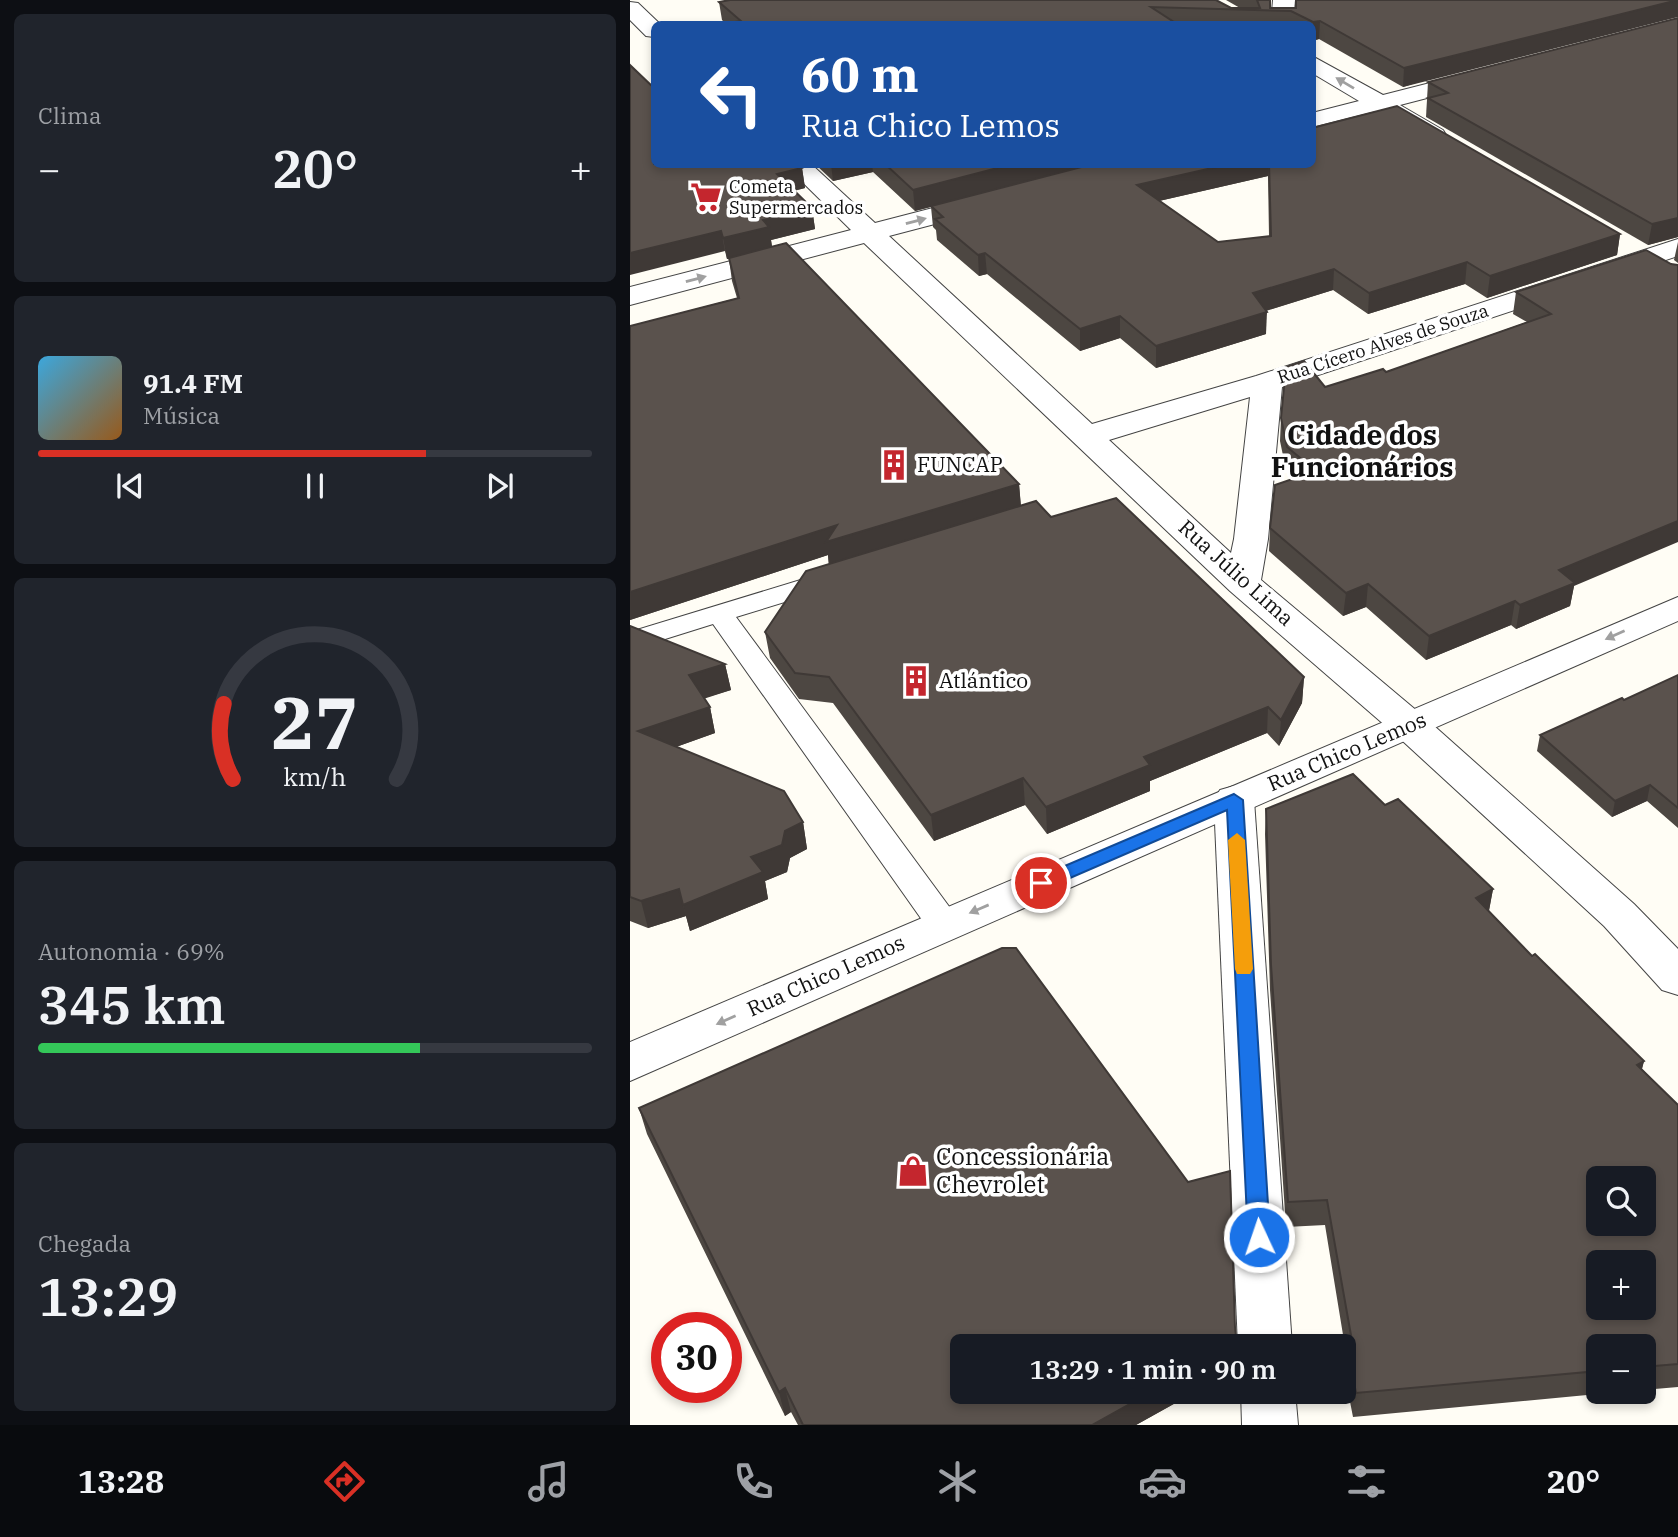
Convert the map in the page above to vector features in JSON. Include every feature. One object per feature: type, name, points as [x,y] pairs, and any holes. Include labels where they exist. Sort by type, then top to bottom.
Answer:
[{"type":"street","points":[[1282,21],[1284,0]]},
{"type":"street","points":[[632,13],[651,29]]},
{"type":"street","points":[[1316,65],[1459,150]]},
{"type":"street","points":[[1316,119],[1496,73]]},
{"type":"street","name":"Rua Júlio Lima","points":[[800,168],[1243,583],[1409,725],[1619,915],[1678,978]]},
{"type":"street","points":[[630,296],[1013,195]]},
{"type":"street","name":"Rua Cícero Alves de Souza","points":[[1087,436],[1266,382],[1633,251],[1678,247]]},
{"type":"street","points":[[1633,251],[1678,277]]},
{"type":"street","points":[[1243,583],[1251,539],[1266,382]]},
{"type":"street","name":"Rua Chico Lemos","points":[[630,1062],[1678,608]]},
{"type":"street","points":[[1234,800],[1264,1334]]},
{"type":"street","points":[[1269,1404],[1270,1425]]},
{"type":"lane","points":[[630,640],[851,572]]},
{"type":"lane","points":[[719,613],[944,925]]},
{"type":"building","points":[[1216,0],[1231,8],[1260,8],[1257,0],[1270,0],[1270,8],[1296,8],[1296,0],[1678,0],[1404,68],[1320,21],[1311,21],[1291,11],[1151,7],[1172,21],[741,21],[719,2]]},
{"type":"building","points":[[1678,18],[1678,218],[1652,224],[1428,98],[1448,93],[1428,82]]},
{"type":"building","name":"Cometa Supermercados","points":[[630,65],[651,85],[651,168],[802,168],[777,174],[812,208],[763,220],[769,227],[723,238],[721,231],[630,253]]},
{"type":"building","points":[[1397,106],[1620,234],[1490,276],[1467,262],[1369,293],[1334,269],[1253,293],[1267,312],[1156,346],[1120,316],[1080,329],[985,253],[978,255],[935,219],[943,217],[931,206],[1078,168],[1212,168],[1137,185],[1218,242],[1271,236],[1269,168],[1316,168],[1316,127]]},
{"type":"building","points":[[889,168],[998,168],[913,190]]},
{"type":"building","points":[[786,243],[1019,484],[826,542],[837,525],[630,592],[630,326],[739,298],[729,258]]},
{"type":"building","points":[[1646,250],[1678,265],[1678,521],[1559,570],[1575,583],[1520,605],[1515,601],[1429,636],[1368,584],[1346,593],[1270,528],[1275,485],[1316,471],[1287,447],[1281,418],[1286,367],[1304,361],[1325,387],[1383,369],[1386,372],[1551,314],[1516,292]]},
{"type":"building","name":"Atlántico","points":[[1116,498],[1304,677],[1281,720],[1268,707],[1144,757],[1150,765],[1046,807],[1023,778],[931,815],[829,677],[795,673],[765,632],[806,571],[1036,501],[1051,517]]},
{"type":"building","points":[[630,626],[725,664],[689,675],[710,707],[638,731],[784,791],[803,822],[785,831],[782,845],[751,857],[763,872],[683,905],[679,889],[641,901],[630,897]]},
{"type":"building","points":[[1678,675],[1678,808],[1650,785],[1615,801],[1540,735],[1622,698],[1624,700]]},
{"type":"building","points":[[1353,774],[1385,805],[1398,799],[1493,889],[1476,898],[1532,956],[1535,954],[1644,1061],[1637,1065],[1678,1105],[1678,1364],[1656,1366],[1656,1334],[1586,1334],[1586,1372],[1356,1393],[1356,1334],[1351,1334],[1327,1200],[1288,1202],[1271,965],[1266,809]]},
{"type":"building","name":"Concessionária Chevrolet","points":[[1002,948],[1016,948],[1188,1182],[1230,1171],[1236,1334],[950,1334],[950,1404],[1130,1404],[1092,1425],[803,1425],[785,1388],[779,1392],[742,1312],[740,1312],[639,1108]]},
{"type":"slow traffic","points":[[1237,840],[1244,969]]},
{"type":"place","name":"Cometa Supermercados","points":[[706,197]]},
{"type":"place","name":"FUNCAP","points":[[894,465]]},
{"type":"place","name":"Atlántico","points":[[916,681]]},
{"type":"place","name":"Concessionária Chevrolet","points":[[913,1171]]},
{"type":"district","name":"Cidade dos Funcionários","points":[[1362,451]]},
{"type":"route","points":[[1041,883],[1234,800],[1259,1237]]}]
